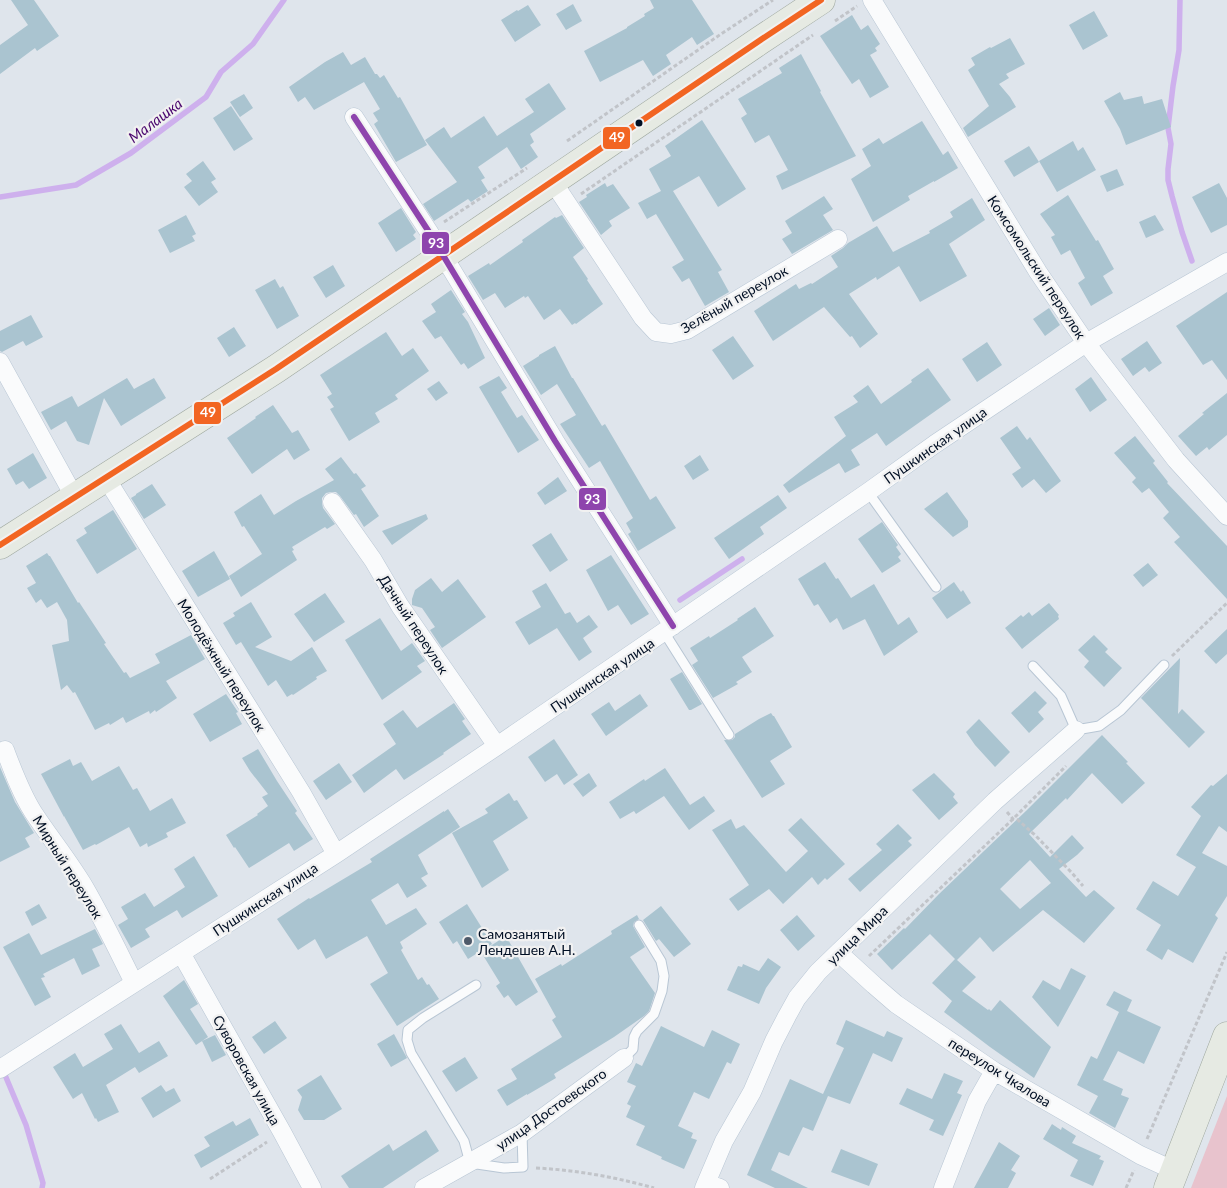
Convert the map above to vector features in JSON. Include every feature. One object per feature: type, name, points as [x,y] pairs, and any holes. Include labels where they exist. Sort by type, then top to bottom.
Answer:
[{"type":"main road","points":[[0,545],[276,369],[760,40],[827,11]]},
{"type":"main road","points":[[1172,1179],[1227,1036]]},
{"type":"street","name":"Комсомольский переулок","points":[[865,3],[1038,272],[1086,343],[1176,460],[1227,516]]},
{"type":"street","points":[[354,117],[429,232],[669,629]]},
{"type":"street","name":"Зелёный переулок","points":[[551,183],[643,318],[656,332],[671,334],[686,330],[838,239]]},
{"type":"street","name":"Пушкинская улица","points":[[0,1069],[336,854],[669,629],[935,444],[1086,343],[1227,262]]},
{"type":"street","points":[[0,362],[75,498]]},
{"type":"street","name":"Молодёжный переулок","points":[[106,478],[301,792],[336,854]]},
{"type":"street","name":"Дачный переулок","points":[[332,502],[373,560],[400,606],[497,746]]},
{"type":"street","name":"улица Мира","points":[[710,1186],[724,1141],[752,1092],[774,1041],[797,998],[818,972],[996,801],[1076,730]]},
{"type":"street","name":"Мирный переулок","points":[[5,750],[32,810],[84,887],[134,983]]},
{"type":"street","name":"Суворовская улица","points":[[181,953],[312,1188]]},
{"type":"street","name":"переулок Чкалова","points":[[839,953],[896,1004],[994,1071],[1140,1155],[1172,1179]]},
{"type":"street","name":"улица Достоевского","points":[[424,1188],[522,1133],[624,1058]]},
{"type":"street","points":[[943,1188],[977,1101],[994,1071]]},
{"type":"lane","points":[[868,492],[936,587]]},
{"type":"lane","points":[[669,629],[729,735]]},
{"type":"lane","points":[[1033,666],[1061,696],[1076,730],[1099,726],[1121,710],[1164,664]]},
{"type":"lane","points":[[624,1058],[633,1049],[637,1031],[654,1014],[662,991],[664,976],[661,961],[640,925]]},
{"type":"lane","points":[[476,985],[423,1018],[408,1030],[407,1040],[411,1053],[464,1142],[470,1163],[504,1168],[523,1167],[522,1133]]},
{"type":"path","points":[[565,142],[773,0]]},
{"type":"path","points":[[827,11],[865,3]]},
{"type":"path","points":[[429,232],[551,183],[818,32]]},
{"type":"path","points":[[1164,664],[1227,603]]},
{"type":"path","points":[[856,968],[1013,819],[1071,761]]},
{"type":"path","points":[[1018,820],[1036,836],[1083,886]]},
{"type":"path","points":[[1126,1188],[1227,952]]},
{"type":"path","points":[[210,1179],[282,1132]]},
{"type":"path","points":[[523,1167],[593,1173],[654,1188]]},
{"type":"shaded area","points":[[1227,1096],[1227,1188],[1191,1188]]},
{"type":"building","points":[[11,0],[34,0],[59,36],[37,51],[35,48],[0,74],[0,45],[28,25]]},
{"type":"building","points":[[650,0],[692,0],[714,34],[697,45],[692,37],[666,55],[671,64],[653,76],[643,60],[600,82],[584,51],[645,16],[644,14],[654,8]]},
{"type":"building","points":[[573,4],[582,21],[566,30],[556,14]]},
{"type":"building","points":[[528,5],[541,25],[515,42],[501,20]]},
{"type":"building","points":[[1094,11],[1108,36],[1083,50],[1069,25]]},
{"type":"building","points":[[852,15],[861,30],[868,25],[880,44],[875,48],[877,51],[870,55],[889,87],[870,98],[859,79],[852,84],[820,36]]},
{"type":"building","points":[[1010,38],[1025,64],[1006,74],[1009,78],[999,84],[1016,107],[968,137],[963,128],[989,106],[968,70],[975,65],[971,58]]},
{"type":"building","points":[[343,52],[351,65],[365,57],[375,74],[380,78],[384,75],[398,98],[400,97],[427,145],[396,162],[374,124],[378,121],[373,113],[380,109],[364,82],[314,110],[305,97],[298,102],[289,87]]},
{"type":"building","points":[[801,54],[856,156],[782,190],[776,176],[788,170],[769,135],[755,143],[741,118],[747,114],[738,99],[782,73],[779,68]]},
{"type":"building","points":[[549,83],[566,109],[530,134],[534,142],[530,145],[538,157],[521,169],[507,147],[478,167],[485,178],[481,180],[488,191],[471,202],[468,199],[434,221],[423,204],[457,182],[425,140],[444,127],[451,138],[484,116],[497,136],[534,112],[525,99]]},
{"type":"building","points":[[1120,92],[1124,100],[1142,96],[1144,104],[1162,99],[1171,127],[1126,145],[1120,129],[1104,101]]},
{"type":"building","points":[[244,94],[253,108],[240,117],[230,102]]},
{"type":"building","points":[[231,106],[253,139],[234,151],[213,118]]},
{"type":"building","points":[[702,120],[746,189],[718,207],[699,176],[673,191],[722,270],[718,272],[729,292],[705,306],[689,278],[682,282],[672,267],[684,260],[656,214],[647,219],[638,203],[661,191],[649,169],[671,156],[665,146]]},
{"type":"building","points":[[922,121],[943,155],[948,151],[958,168],[908,196],[910,200],[873,222],[851,179],[871,166],[862,149],[879,138],[883,144]]},
{"type":"building","points":[[1073,141],[1078,151],[1083,147],[1096,170],[1057,192],[1039,161]]},
{"type":"building","points":[[1029,146],[1039,162],[1014,177],[1004,161]]},
{"type":"building","points":[[203,161],[216,179],[211,182],[218,192],[199,206],[184,187],[192,181],[186,174]]},
{"type":"building","points":[[1117,169],[1124,185],[1107,192],[1100,176]]},
{"type":"building","points":[[605,183],[607,187],[613,184],[630,208],[609,221],[612,226],[601,235],[579,202],[587,197],[586,195]]},
{"type":"building","points":[[1219,183],[1227,198],[1227,225],[1211,233],[1192,197]]},
{"type":"building","points":[[1068,195],[1096,241],[1098,240],[1114,269],[1103,276],[1113,293],[1091,306],[1078,283],[1085,278],[1070,250],[1061,255],[1051,237],[1055,235],[1040,214]]},
{"type":"building","points":[[824,196],[833,209],[823,215],[833,230],[792,254],[782,239],[792,233],[785,221]]},
{"type":"building","points":[[972,198],[985,220],[949,244],[967,276],[920,302],[899,266],[877,280],[876,277],[849,294],[878,334],[860,348],[852,336],[850,337],[824,307],[773,341],[754,311],[796,284],[799,289],[812,284],[838,267],[831,256],[848,243],[877,226],[893,252],[930,233],[929,231],[953,217],[950,212]]},
{"type":"building","points":[[401,208],[416,232],[413,235],[416,239],[396,252],[378,223]]},
{"type":"building","points":[[186,215],[196,234],[192,236],[195,241],[170,253],[158,230]]},
{"type":"building","points":[[562,215],[584,248],[573,257],[603,304],[572,325],[560,309],[544,320],[528,296],[525,298],[524,296],[505,308],[495,293],[483,300],[468,276],[489,263],[490,265],[555,217]]},
{"type":"building","points":[[1155,215],[1164,230],[1146,238],[1139,222]]},
{"type":"building","points":[[333,265],[345,286],[326,298],[313,277]]},
{"type":"building","points":[[275,279],[280,288],[283,286],[299,316],[277,329],[255,290]]},
{"type":"building","points":[[451,290],[465,312],[462,314],[468,322],[485,358],[468,369],[464,363],[461,365],[441,336],[435,339],[422,321],[436,312],[431,304]]},
{"type":"building","points":[[1227,292],[1227,380],[1212,360],[1203,365],[1176,326]]},
{"type":"building","points":[[1049,308],[1060,325],[1045,336],[1033,319]]},
{"type":"building","points":[[31,315],[43,337],[26,346],[23,341],[2,352],[0,351],[0,331]]},
{"type":"building","points":[[234,327],[246,346],[229,357],[217,338]]},
{"type":"building","points":[[386,332],[402,356],[413,348],[429,371],[395,395],[398,399],[375,413],[380,422],[349,441],[330,409],[334,407],[327,397],[332,394],[320,375]]},
{"type":"building","points":[[733,336],[754,366],[733,380],[712,350]]},
{"type":"building","points":[[1147,341],[1162,363],[1149,372],[1145,367],[1133,376],[1121,359]]},
{"type":"building","points":[[987,342],[1002,365],[977,382],[962,359]]},
{"type":"building","points":[[555,346],[572,378],[602,426],[605,424],[650,500],[656,496],[676,528],[638,551],[628,534],[631,532],[626,523],[633,518],[600,461],[589,468],[560,424],[576,415],[557,384],[541,395],[523,366]]},
{"type":"building","points":[[928,368],[951,400],[886,446],[877,433],[851,450],[860,465],[845,473],[839,463],[789,493],[783,485],[846,436],[834,417],[858,402],[853,396],[868,385],[881,404]]},
{"type":"building","points":[[499,376],[507,388],[501,392],[517,418],[522,415],[539,440],[518,453],[479,387]]},
{"type":"building","points":[[1091,377],[1107,400],[1090,412],[1075,389]]},
{"type":"building","points":[[127,378],[134,389],[154,378],[166,398],[121,426],[104,398],[89,445],[77,441],[66,421],[51,430],[41,412],[72,396],[78,407]]},
{"type":"building","points":[[439,381],[448,393],[436,401],[427,389]]},
{"type":"building","points":[[1227,393],[1227,435],[1209,450],[1207,447],[1196,456],[1178,436]]},
{"type":"building","points":[[273,405],[292,433],[298,430],[310,450],[294,460],[287,449],[252,474],[227,438]]},
{"type":"building","points":[[1017,426],[1027,440],[1030,437],[1061,481],[1046,493],[1034,479],[1022,488],[1012,474],[1021,468],[1000,438]]},
{"type":"building","points":[[1135,436],[1155,461],[1153,463],[1167,483],[1227,546],[1227,599],[1174,542],[1180,537],[1163,518],[1169,512],[1149,488],[1142,493],[1132,482],[1136,478],[1114,453]]},
{"type":"building","points":[[33,453],[47,478],[29,489],[23,481],[16,485],[7,469]]},
{"type":"building","points":[[700,455],[709,470],[693,480],[684,466]]},
{"type":"building","points":[[341,457],[366,486],[361,489],[379,516],[364,527],[356,514],[354,515],[336,492],[326,493],[322,498],[323,508],[335,524],[327,529],[325,527],[292,547],[297,560],[241,597],[229,576],[262,554],[244,526],[242,527],[234,512],[261,494],[274,515],[334,480],[325,469]]},
{"type":"building","points":[[558,477],[567,491],[545,505],[537,493]]},
{"type":"building","points":[[152,484],[166,505],[144,519],[131,498]]},
{"type":"building","points":[[947,492],[968,521],[968,527],[953,537],[924,509]]},
{"type":"building","points":[[778,495],[787,508],[760,527],[764,534],[729,559],[714,538]]},
{"type":"building","points":[[113,510],[137,549],[97,574],[76,540],[87,533],[84,528]]},
{"type":"building","points":[[426,514],[428,519],[392,545],[382,531]]},
{"type":"building","points":[[882,522],[898,545],[896,547],[901,554],[898,557],[901,561],[882,573],[858,539]]},
{"type":"building","points":[[551,533],[568,560],[550,572],[532,545]]},
{"type":"building","points":[[214,551],[230,579],[198,597],[182,571]]},
{"type":"building","points":[[47,553],[106,643],[104,644],[124,673],[126,672],[130,678],[160,663],[155,654],[191,635],[205,659],[166,681],[177,698],[156,712],[155,710],[150,714],[149,711],[126,723],[123,717],[110,725],[109,723],[95,730],[75,692],[73,693],[67,685],[61,690],[52,645],[69,641],[67,620],[57,602],[47,608],[41,599],[36,603],[27,588],[36,583],[26,566]]},
{"type":"building","points":[[611,555],[649,614],[631,625],[618,605],[608,611],[586,570]]},
{"type":"building","points":[[825,562],[851,598],[874,584],[898,625],[909,617],[918,632],[884,656],[865,619],[843,630],[837,618],[830,623],[818,604],[814,606],[798,579]]},
{"type":"building","points":[[1148,563],[1158,575],[1143,587],[1133,575]]},
{"type":"building","points":[[431,578],[442,592],[458,579],[486,617],[442,648],[430,630],[435,627],[422,608],[412,605],[415,590]]},
{"type":"building","points":[[954,582],[961,592],[963,590],[971,603],[947,619],[932,598]]},
{"type":"building","points":[[546,583],[565,614],[570,612],[577,623],[589,615],[598,627],[583,638],[592,652],[579,661],[557,628],[529,645],[515,622],[541,607],[532,591]]},
{"type":"building","points":[[325,593],[345,622],[314,642],[294,614]]},
{"type":"building","points":[[251,602],[272,637],[255,647],[291,661],[312,647],[327,671],[293,695],[287,697],[276,680],[268,686],[241,642],[236,645],[223,623],[235,616],[233,613]]},
{"type":"building","points":[[1049,603],[1059,615],[1059,619],[1022,649],[1005,628],[1021,615],[1023,617],[1029,612],[1032,616]]},
{"type":"building","points":[[755,607],[774,636],[742,657],[752,672],[736,682],[738,684],[713,698],[692,665],[698,661],[690,648],[709,636],[710,638]]},
{"type":"building","points":[[380,618],[401,651],[412,643],[425,661],[417,666],[422,672],[382,700],[345,640]]},
{"type":"building","points":[[1227,629],[1227,654],[1216,664],[1204,651]]},
{"type":"building","points":[[1094,635],[1108,649],[1105,652],[1122,668],[1104,687],[1084,667],[1089,661],[1078,650]]},
{"type":"building","points":[[1180,658],[1178,714],[1182,709],[1205,732],[1189,748],[1141,698]]},
{"type":"building","points":[[682,672],[702,704],[691,710],[689,710],[670,679]]},
{"type":"building","points":[[1035,691],[1047,703],[1038,712],[1044,719],[1029,733],[1011,713]]},
{"type":"building","points":[[226,694],[238,712],[236,713],[242,724],[210,742],[193,714]]},
{"type":"building","points":[[640,694],[648,706],[606,736],[591,714],[609,702],[615,711]]},
{"type":"building","points":[[454,703],[465,719],[462,721],[471,734],[404,780],[396,769],[364,793],[352,775],[396,744],[383,724],[403,710],[417,728]]},
{"type":"building","points":[[771,713],[792,747],[770,761],[785,784],[762,798],[724,740],[732,740],[735,734]]},
{"type":"building","points":[[979,719],[1010,752],[995,767],[966,732]]},
{"type":"building","points":[[1102,735],[1145,783],[1122,804],[1092,773],[1067,800],[1066,798],[1029,834],[1050,857],[1072,835],[1084,848],[1059,869],[1086,897],[1094,890],[1115,908],[1084,943],[1043,910],[993,952],[980,937],[957,960],[976,977],[962,991],[991,1011],[1000,1000],[1051,1047],[1034,1078],[944,1012],[952,1001],[932,983],[955,959],[930,934],[892,970],[877,954]],"holes":[[[1030,860],[1051,883],[1020,909],[1000,889]]]},
{"type":"building","points":[[554,739],[578,775],[564,785],[557,774],[545,782],[528,757]]},
{"type":"building","points":[[258,749],[297,811],[295,813],[313,839],[294,851],[289,843],[249,868],[226,835],[258,815],[268,806],[262,797],[268,794],[242,758]]},
{"type":"building","points":[[70,759],[73,766],[81,762],[92,781],[119,766],[133,790],[137,788],[150,811],[172,798],[186,823],[166,833],[168,837],[148,847],[147,843],[140,847],[129,827],[83,850],[41,774]]},
{"type":"building","points":[[339,763],[352,782],[326,800],[313,781]]},
{"type":"building","points":[[0,767],[15,802],[34,833],[25,838],[30,847],[0,862]]},
{"type":"building","points":[[665,768],[690,805],[704,796],[715,811],[689,830],[664,796],[636,814],[634,811],[620,819],[609,802]]},
{"type":"building","points":[[589,773],[597,786],[583,797],[573,784]]},
{"type":"building","points":[[934,773],[955,794],[953,797],[958,803],[939,820],[912,790]]},
{"type":"building","points":[[1227,774],[1227,832],[1219,826],[1202,853],[1227,866],[1227,896],[1215,915],[1218,918],[1193,963],[1168,949],[1162,960],[1146,950],[1161,925],[1136,909],[1153,881],[1178,896],[1196,867],[1176,855],[1201,816],[1191,807],[1211,785],[1213,786]]},
{"type":"building","points":[[509,793],[514,801],[517,800],[528,818],[493,841],[509,870],[482,888],[452,833],[488,813],[485,809]]},
{"type":"building","points":[[448,809],[460,827],[418,855],[428,874],[421,878],[427,886],[407,898],[398,883],[371,900],[386,925],[416,908],[427,924],[400,942],[403,948],[401,950],[418,980],[422,977],[439,999],[397,1026],[370,984],[388,973],[367,936],[326,959],[315,939],[298,950],[277,919],[309,898],[372,862],[370,859]]},
{"type":"building","points":[[801,818],[845,864],[827,880],[825,878],[818,885],[812,877],[783,904],[769,889],[738,911],[729,899],[749,885],[712,830],[731,819],[736,829],[744,825],[786,872],[808,851],[788,830]]},
{"type":"building","points":[[898,824],[912,838],[908,841],[912,845],[860,892],[848,879],[882,850],[876,844]]},
{"type":"building","points":[[194,856],[218,896],[182,918],[177,910],[145,929],[150,937],[131,948],[118,925],[128,919],[121,907],[145,893],[154,907],[185,887],[174,869]]},
{"type":"building","points":[[39,904],[47,918],[32,926],[25,912]]},
{"type":"building","points":[[467,904],[492,944],[468,959],[457,941],[453,944],[439,922]]},
{"type":"building","points":[[661,906],[691,944],[674,957],[659,939],[656,941],[643,920]]},
{"type":"building","points":[[637,915],[639,919],[634,922],[633,926],[645,947],[630,957],[655,993],[649,1011],[614,1037],[554,1074],[556,1078],[507,1106],[497,1090],[517,1079],[511,1069],[562,1037],[552,1020],[556,1017],[535,979],[561,964],[562,966],[612,934],[611,931]]},
{"type":"building","points":[[797,915],[815,936],[798,951],[780,930]]},
{"type":"building","points":[[95,929],[103,944],[92,949],[100,966],[82,975],[74,958],[43,974],[45,977],[41,978],[51,997],[35,1006],[3,947],[29,933],[41,955]]},
{"type":"building","points":[[506,936],[538,992],[516,1006],[508,995],[504,998],[496,986],[500,983],[481,952]]},
{"type":"building","points":[[768,958],[781,967],[766,988],[759,1004],[727,990],[738,966],[742,967],[743,964],[759,971]]},
{"type":"building","points":[[1071,968],[1086,976],[1058,1027],[1032,997],[1043,980],[1060,990]]},
{"type":"building","points":[[184,980],[198,1004],[190,1009],[208,1037],[196,1045],[163,996]]},
{"type":"building","points":[[1114,991],[1132,1000],[1127,1011],[1161,1027],[1144,1064],[1118,1051],[1103,1080],[1123,1089],[1121,1095],[1129,1098],[1115,1128],[1089,1113],[1098,1096],[1077,1085],[1091,1056],[1097,1059],[1119,1012],[1106,1005]]},
{"type":"building","points":[[846,1020],[884,1037],[887,1031],[903,1038],[892,1062],[873,1053],[850,1104],[828,1096],[813,1131],[803,1127],[789,1156],[779,1152],[771,1170],[808,1188],[775,1188],[747,1175],[790,1079],[823,1094],[844,1048],[836,1044]]},
{"type":"building","points":[[275,1021],[287,1038],[264,1054],[252,1037]]},
{"type":"building","points":[[121,1024],[139,1053],[159,1041],[168,1056],[139,1073],[135,1067],[106,1085],[119,1112],[98,1122],[82,1093],[73,1099],[53,1067],[75,1053],[83,1067],[113,1049],[104,1034]]},
{"type":"building","points":[[661,1026],[704,1047],[712,1030],[740,1044],[731,1064],[727,1062],[709,1099],[694,1092],[678,1126],[693,1133],[691,1138],[697,1140],[684,1169],[636,1145],[645,1126],[626,1117],[631,1106],[627,1104],[636,1086],[627,1082],[636,1063],[642,1066]]},
{"type":"building","points":[[394,1034],[407,1058],[391,1067],[377,1044]]},
{"type":"building","points":[[215,1035],[226,1055],[212,1062],[202,1041]]},
{"type":"building","points":[[465,1057],[478,1078],[456,1092],[442,1071]]},
{"type":"building","points":[[944,1073],[963,1081],[957,1093],[962,1095],[943,1136],[929,1130],[934,1120],[899,1104],[907,1088],[932,1099]]},
{"type":"building","points":[[321,1075],[342,1109],[324,1120],[304,1120],[298,1110],[302,1097],[297,1090]]},
{"type":"building","points":[[161,1085],[166,1092],[174,1088],[181,1101],[153,1118],[141,1098]]},
{"type":"building","points":[[250,1118],[259,1135],[201,1168],[194,1155],[210,1146],[204,1137],[233,1121],[236,1126]]},
{"type":"building","points":[[1052,1124],[1061,1130],[1062,1127],[1076,1136],[1072,1143],[1101,1156],[1099,1159],[1104,1161],[1093,1186],[1070,1176],[1078,1160],[1043,1139]]},
{"type":"building","points":[[426,1130],[439,1151],[383,1188],[349,1188],[341,1176],[389,1144],[393,1151]]},
{"type":"building","points":[[999,1142],[1020,1156],[1011,1170],[1016,1173],[1008,1188],[974,1188]]},
{"type":"building","points":[[841,1149],[878,1164],[869,1186],[831,1172]]},
{"type":"waterway","name":"Малашка","points":[[0,197],[76,185],[131,153],[206,97],[221,72],[253,44],[284,0]]},
{"type":"waterway","points":[[1180,0],[1179,50],[1168,128],[1171,144],[1168,180],[1192,261]]},
{"type":"waterway","points":[[680,600],[742,559]]},
{"type":"waterway","points":[[5,1075],[26,1125],[43,1183],[42,1188]]},
{"type":"transit line","name":"49","points":[[0,545],[276,369],[821,0]]},
{"type":"transit line","name":"93","points":[[354,117],[429,232],[555,441],[673,626]]},
{"type":"place","name":"Самозанятый Лендешев А.Н.","points":[[468,941]]}]
